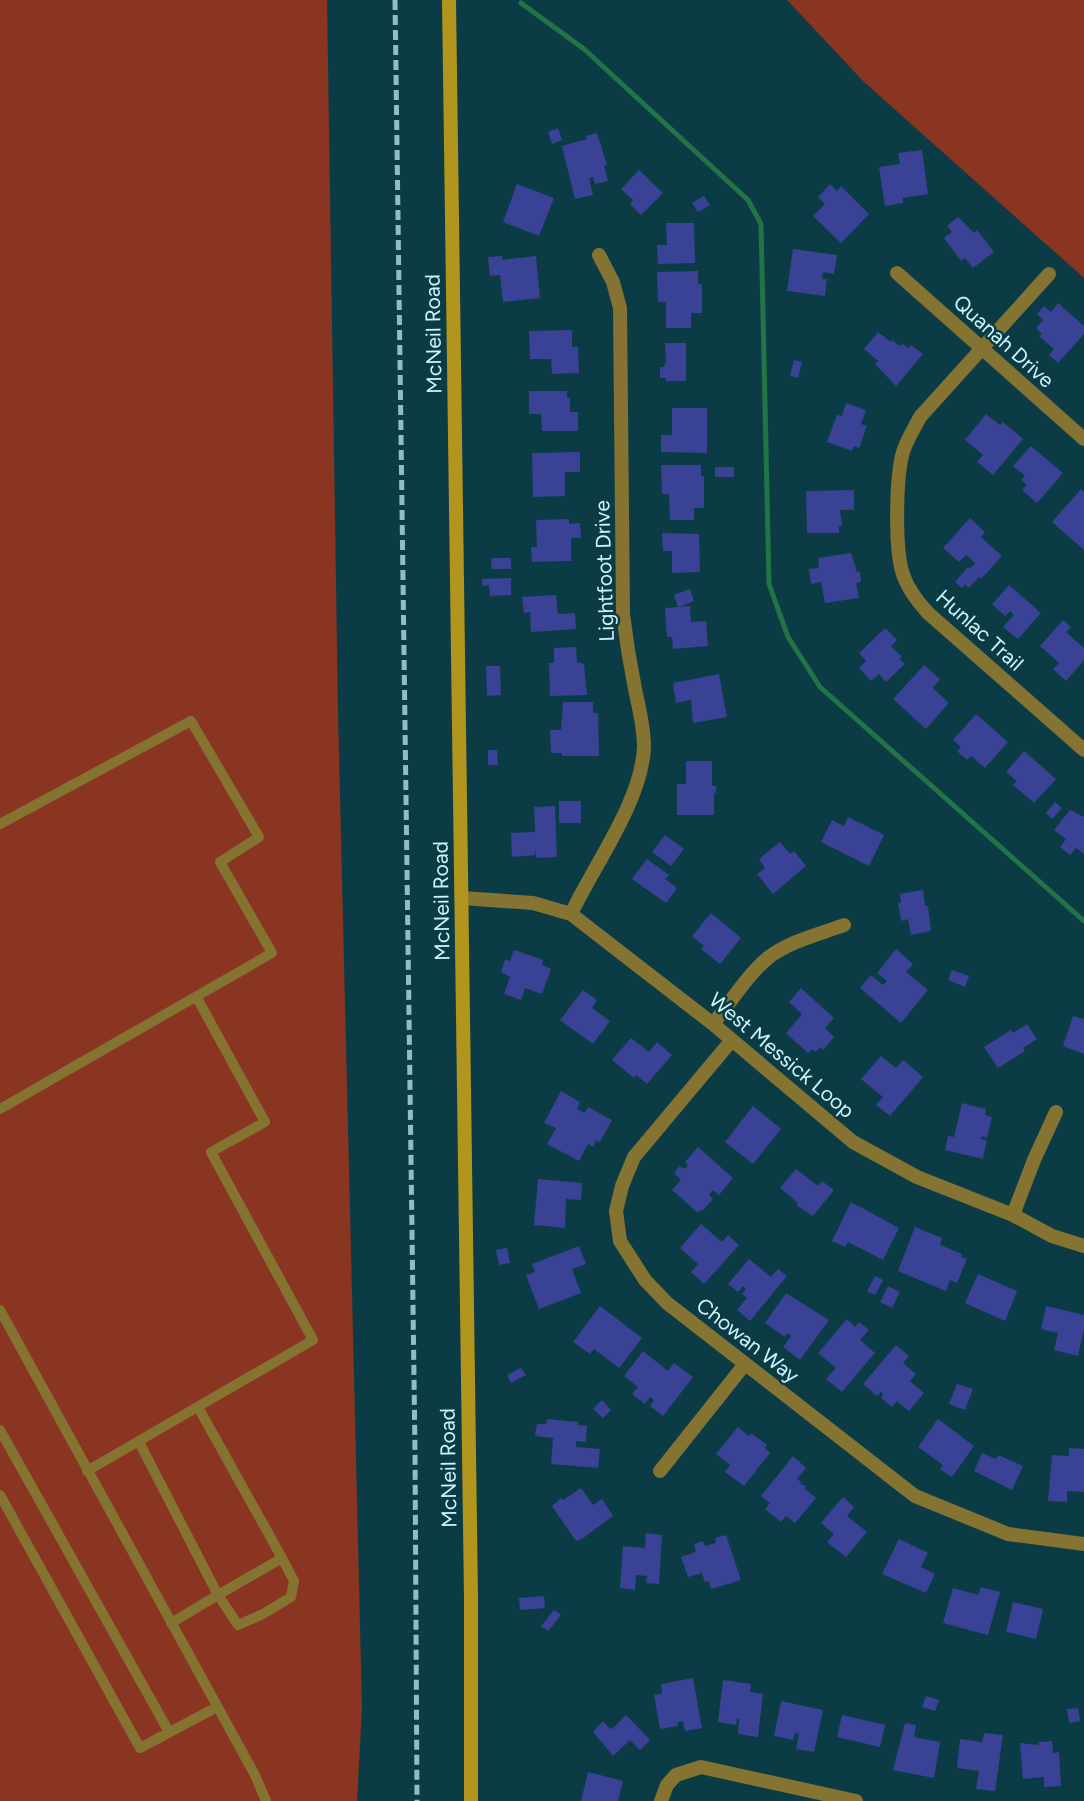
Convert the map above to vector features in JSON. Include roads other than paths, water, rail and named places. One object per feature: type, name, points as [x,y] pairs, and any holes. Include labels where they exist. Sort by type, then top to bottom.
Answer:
[{"type":"main road","name":"McNeil Road","points":[[449,0],[471,1598],[471,1801]]},
{"type":"street","name":"Lightfoot Drive","points":[[571,914],[635,789],[644,746],[623,614],[620,308],[613,282],[599,255]]},
{"type":"street","name":"Quanah Drive","points":[[897,273],[1084,439]]},
{"type":"street","name":"Hunlac Trail","points":[[1049,274],[920,418],[909,438],[899,471],[898,558],[914,597],[928,613],[1084,750]]},
{"type":"street","name":"West Messick Loop","points":[[462,898],[533,903],[571,914],[713,1024],[853,1142],[917,1177],[1013,1215],[1052,1236],[1084,1246]]},
{"type":"street","points":[[713,1024],[757,969],[771,956],[844,925]]},
{"type":"street","name":"Chowan Way","points":[[732,1040],[634,1157],[622,1186],[616,1211],[620,1241],[645,1280],[667,1303],[915,1496],[1008,1534],[1084,1544]]},
{"type":"street","points":[[1013,1215],[1056,1112]]},
{"type":"street","points":[[660,1471],[745,1364]]},
{"type":"street","points":[[661,1801],[667,1785],[676,1776],[701,1767],[856,1801]]},
{"type":"lane","points":[[0,824],[191,721],[260,837],[219,862],[272,953],[0,1109]]},
{"type":"lane","points":[[87,1471],[313,1340],[211,1152],[265,1122],[197,998]]},
{"type":"lane","points":[[0,1310],[266,1801]]},
{"type":"lane","points":[[139,1442],[218,1595],[238,1625],[263,1614],[291,1597],[295,1581],[198,1407]]},
{"type":"lane","points":[[0,1430],[169,1732]]},
{"type":"lane","points":[[0,1495],[140,1748],[217,1707]]},
{"type":"lane","points":[[171,1623],[282,1558]]},
{"type":"waterway","points":[[521,3],[584,49],[748,200],[761,224],[769,584],[788,637],[820,687],[1084,921]]},
{"type":"railway","points":[[395,0],[415,1450],[417,1801]]}]
